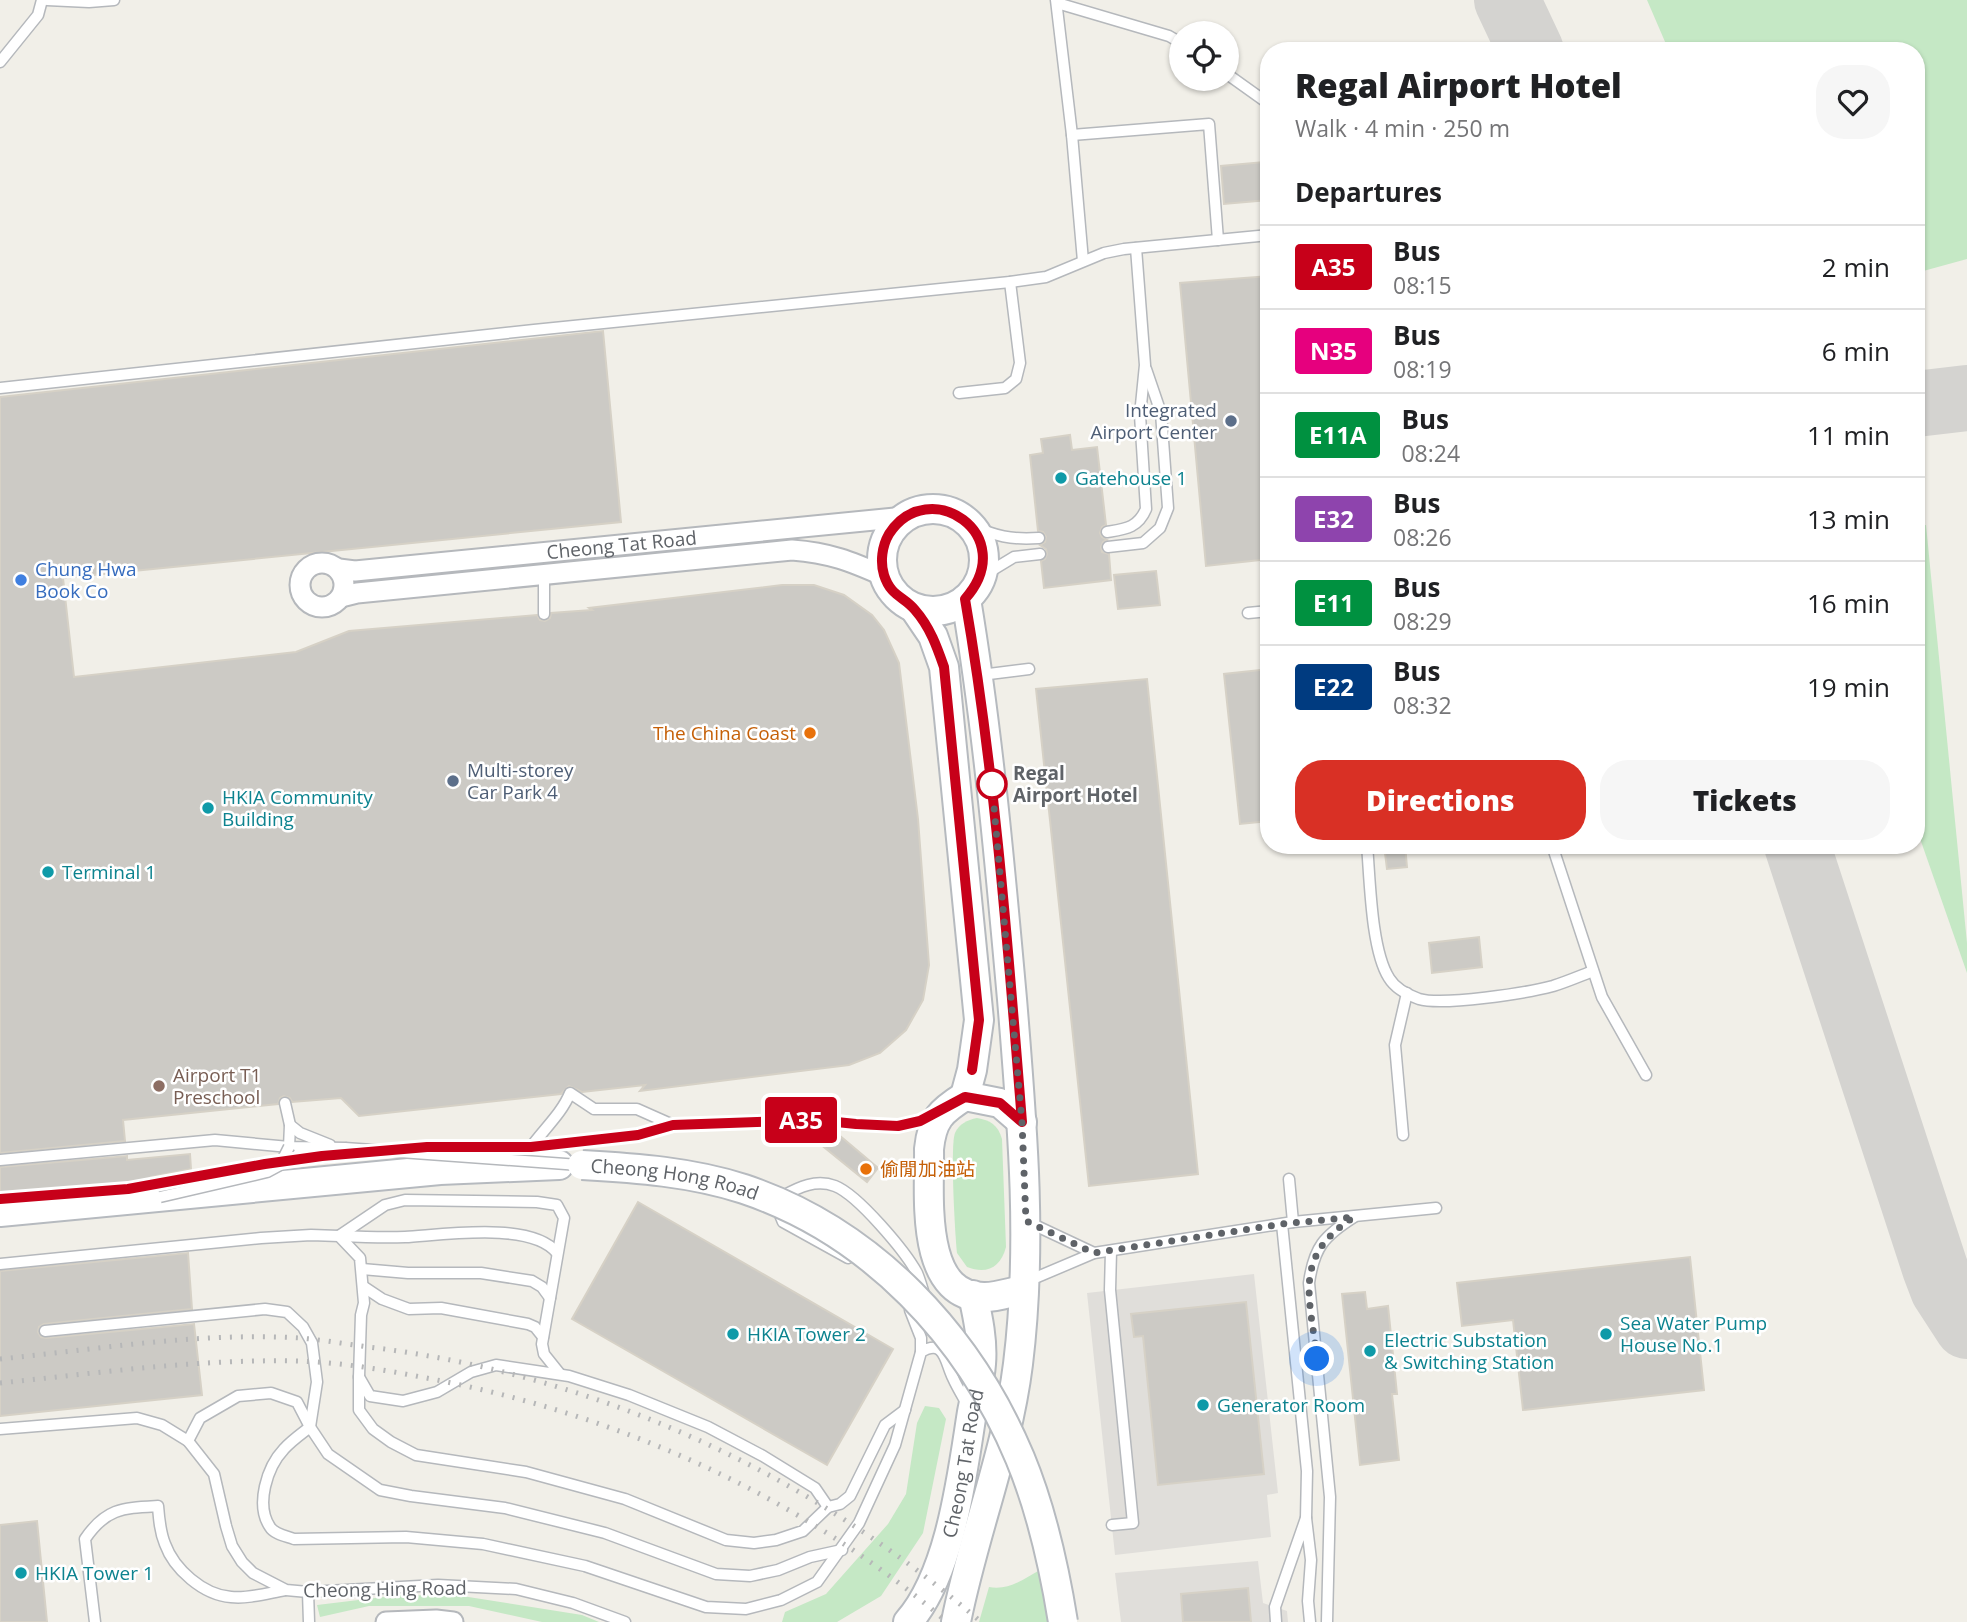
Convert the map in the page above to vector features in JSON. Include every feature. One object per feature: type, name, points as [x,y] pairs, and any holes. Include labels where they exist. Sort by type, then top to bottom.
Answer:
[{"type":"street","name":"Cheong Tat Road","points":[[908,1622],[917,1612],[930,1587],[941,1558],[967,1454],[981,1355],[979,1325],[972,1295],[948,1279],[939,1267],[932,1239],[930,1136],[954,1103],[972,1070],[979,1020],[944,667],[933,636],[914,608],[891,590],[884,576],[845,558],[821,552],[792,550],[357,593],[341,597],[331,606],[317,607],[305,599],[300,586],[304,571],[317,562],[355,571],[905,517],[918,511],[939,510],[959,516],[970,525],[983,549],[984,563],[973,588],[978,675],[1002,874],[1022,1122],[1026,1221],[1018,1366],[999,1464],[956,1622]]},
{"type":"street","points":[[884,576],[882,563],[887,537],[905,517]]},
{"type":"street","points":[[339,569],[345,583],[341,597]]},
{"type":"street","points":[[914,608],[932,611],[950,608],[973,588]]},
{"type":"street","points":[[954,1103],[1000,1103],[1022,1122]]},
{"type":"street","name":"Cheong Hong Road","points":[[0,1212],[151,1192],[440,1170],[582,1165],[639,1168],[691,1177],[753,1193],[786,1205],[851,1243],[883,1266],[911,1292],[968,1363],[996,1409],[1021,1459],[1041,1518],[1055,1572],[1063,1622]]},
{"type":"street","points":[[972,1295],[984,1297],[1024,1286]]},
{"type":"street","points":[[386,1622],[453,1622]]},
{"type":"lane","points":[[0,62],[38,15],[44,0],[114,0]]},
{"type":"lane","points":[[1083,261],[1057,2],[1169,36]]},
{"type":"lane","points":[[1239,83],[1260,98]]},
{"type":"lane","points":[[1072,135],[1209,124],[1218,240]]},
{"type":"lane","points":[[0,388],[520,331],[1010,282],[1046,277],[1104,253],[1260,236]]},
{"type":"lane","points":[[1107,532],[1130,529],[1143,518],[1146,509],[1140,415],[1145,365],[1136,248]]},
{"type":"lane","points":[[959,393],[1005,388],[1016,379],[1020,363],[1010,282]]},
{"type":"lane","points":[[1108,547],[1143,543],[1160,528],[1168,508],[1161,412],[1145,365]]},
{"type":"lane","points":[[970,525],[995,536],[1013,540],[1039,538]]},
{"type":"lane","points":[[973,588],[1014,557],[1040,554]]},
{"type":"lane","points":[[544,574],[544,614]]},
{"type":"lane","points":[[1248,613],[1260,612]]},
{"type":"lane","points":[[978,675],[1030,669]]},
{"type":"lane","points":[[1368,854],[1377,944],[1382,962],[1389,978],[1407,993],[1420,999],[1446,1001],[1536,990],[1593,971]]},
{"type":"lane","points":[[1555,854],[1602,997],[1646,1074]]},
{"type":"lane","points":[[1403,1135],[1395,1045],[1407,993]]},
{"type":"lane","points":[[531,1147],[565,1105],[570,1093],[594,1109],[637,1109],[673,1125]]},
{"type":"lane","points":[[151,1192],[267,1172],[280,1166],[289,1147],[290,1125],[285,1103]]},
{"type":"lane","points":[[151,1192],[265,1164],[322,1156],[427,1147],[531,1147],[638,1135],[673,1125],[792,1120],[898,1126],[920,1121],[954,1103]]},
{"type":"lane","points":[[290,1125],[300,1133],[345,1148]]},
{"type":"lane","points":[[0,1160],[215,1140],[582,1165]]},
{"type":"lane","points":[[1289,1179],[1293,1222]]},
{"type":"lane","points":[[856,1262],[783,1222],[778,1210],[783,1196],[802,1185],[834,1186],[849,1194],[879,1224],[917,1273],[951,1375],[972,1414]]},
{"type":"lane","points":[[339,1236],[385,1205],[405,1200],[537,1202],[557,1205],[564,1218],[543,1338],[544,1354],[560,1374]]},
{"type":"lane","points":[[1024,1286],[1094,1253],[1293,1222],[1436,1208]]},
{"type":"lane","points":[[1327,1622],[1330,1497],[1309,1283],[1312,1260],[1323,1243],[1335,1230],[1354,1217]]},
{"type":"lane","points":[[1026,1221],[1094,1253]]},
{"type":"lane","points":[[1282,1224],[1307,1471],[1306,1518],[1311,1560],[1308,1601],[1310,1622]]},
{"type":"lane","points":[[0,1264],[261,1238],[311,1235],[407,1237],[442,1232],[481,1232],[537,1238],[550,1243],[557,1253]]},
{"type":"lane","points":[[339,1236],[360,1258],[362,1269],[364,1287],[359,1410],[373,1429],[416,1455],[526,1472],[625,1499],[726,1540],[754,1543],[776,1541],[803,1531],[828,1507],[840,1504],[849,1496],[885,1425],[905,1410]]},
{"type":"lane","points":[[1111,1251],[1110,1290],[1133,1523],[1112,1525]]},
{"type":"lane","points":[[362,1269],[408,1273],[481,1273],[507,1277],[532,1281],[542,1287],[550,1298]]},
{"type":"lane","points":[[45,1331],[265,1309],[287,1312],[303,1327],[312,1343],[317,1382],[310,1427],[283,1449],[271,1468],[262,1509],[271,1529],[294,1539],[406,1537],[484,1544],[585,1566],[706,1607],[746,1609],[781,1600],[817,1582],[859,1523],[895,1445],[921,1352],[920,1338],[913,1314],[894,1291],[875,1276]]},
{"type":"lane","points":[[364,1287],[382,1299],[409,1309],[442,1308],[528,1324],[535,1327],[543,1338]]},
{"type":"lane","points":[[921,1352],[929,1347],[938,1348],[945,1354]]},
{"type":"lane","points":[[359,1377],[370,1396],[403,1401],[437,1392],[471,1372],[496,1365],[560,1374],[629,1395],[708,1427],[816,1488],[828,1507]]},
{"type":"lane","points":[[188,1441],[200,1418],[238,1396],[271,1393],[297,1402],[328,1454],[380,1490],[505,1508],[542,1517],[605,1533],[716,1574],[750,1576],[842,1550]]},
{"type":"lane","name":"Cheong Hing Road","points":[[0,1429],[136,1418],[162,1425],[188,1441],[214,1474],[232,1546],[242,1562],[253,1573],[286,1590],[308,1592],[439,1585],[516,1589],[573,1602],[625,1622]]},
{"type":"lane","points":[[95,1622],[85,1539],[96,1523],[108,1513],[130,1507],[158,1506],[165,1545],[176,1564],[193,1581],[211,1592],[230,1598],[286,1590]]},
{"type":"lane","points":[[1276,1622],[1275,1607],[1306,1518]]},
{"type":"lane","points":[[308,1592],[309,1622]]},
{"type":"shaded area","points":[[1254,1274],[1278,1493],[1267,1495],[1271,1537],[1115,1555],[1087,1293]]},
{"type":"shaded area","points":[[1258,1561],[1263,1603],[1287,1611],[1288,1622],[1121,1622],[1115,1573]]},
{"type":"green space","points":[[1647,0],[1967,0],[1967,259],[1925,271],[1925,42],[1665,42]]},
{"type":"green space","points":[[1925,525],[1967,943],[1967,973],[1925,853]]},
{"type":"green space","points":[[977,1118],[993,1124],[1002,1139],[1006,1247],[997,1264],[981,1270],[967,1267],[957,1253],[953,1191],[955,1133],[964,1123]]},
{"type":"green space","points":[[925,1406],[939,1408],[946,1419],[923,1533],[881,1596],[837,1622],[782,1622],[785,1612],[826,1594],[888,1524],[906,1494],[917,1423]]},
{"type":"green space","points":[[1042,1569],[1052,1622],[979,1622],[989,1587],[1010,1585]]},
{"type":"green space","points":[[400,1595],[462,1596],[582,1615],[599,1622],[542,1622],[469,1606],[369,1606],[320,1617],[317,1605]]},
{"type":"building","points":[[1260,162],[1260,201],[1224,204],[1221,166]]},
{"type":"building","name":"Integrated Airport Center","points":[[1260,277],[1260,560],[1206,566],[1180,283]]},
{"type":"building","points":[[603,331],[621,522],[63,578],[74,677],[296,652],[349,631],[537,615],[540,620],[545,621],[550,618],[551,613],[782,585],[814,585],[844,595],[872,615],[884,630],[899,663],[918,819],[929,965],[923,1000],[906,1030],[880,1053],[849,1065],[640,1091],[645,1085],[582,1092],[569,1086],[561,1094],[359,1116],[341,1098],[292,1102],[284,1096],[278,1104],[123,1120],[125,1141],[0,1153],[0,397]]},
{"type":"building","points":[[1070,435],[1072,450],[1097,447],[1106,525],[1100,533],[1107,540],[1101,547],[1102,552],[1109,554],[1111,580],[1044,588],[1041,561],[1047,554],[1046,549],[1040,545],[1045,542],[1046,537],[1043,532],[1038,531],[1030,455],[1043,453],[1041,439]]},
{"type":"building","points":[[1156,571],[1160,605],[1118,609],[1114,575]]},
{"type":"building","points":[[1260,670],[1260,822],[1240,824],[1224,674]]},
{"type":"building","points":[[1147,679],[1198,1174],[1089,1186],[1036,689]]},
{"type":"building","points":[[1385,854],[1406,854],[1407,867],[1387,869]]},
{"type":"building","points":[[1479,937],[1482,967],[1432,973],[1429,943]]},
{"type":"building","points":[[830,1130],[878,1168],[867,1182],[819,1143]]},
{"type":"building","points":[[190,1154],[191,1169],[151,1177],[145,1181],[0,1195],[0,1167],[127,1156],[127,1160]]},
{"type":"building","name":"HKIA Tower 2","points":[[638,1202],[893,1349],[827,1465],[572,1319]]},
{"type":"building","points":[[188,1253],[192,1309],[44,1324],[39,1327],[38,1332],[41,1337],[46,1338],[194,1324],[202,1395],[0,1416],[0,1271]]},
{"type":"building","name":"Sea Water Pump House No.1","points":[[1690,1257],[1704,1390],[1523,1410],[1513,1320],[1462,1326],[1457,1283]]},
{"type":"building","name":"Electric Substation & Switching Station","points":[[1365,1292],[1367,1309],[1388,1306],[1397,1394],[1392,1394],[1399,1460],[1360,1465],[1342,1294]]},
{"type":"building","name":"Generator Room","points":[[1246,1302],[1264,1474],[1158,1485],[1143,1336],[1134,1337],[1131,1314]]},
{"type":"building","name":"HKIA Tower 1","points":[[37,1521],[47,1622],[0,1622],[0,1525]]},
{"type":"building","points":[[1248,1588],[1251,1622],[1183,1622],[1181,1594]]},
{"type":"taxiway","points":[[1507,0],[1527,42]]},
{"type":"taxiway","points":[[1925,403],[1967,398]]},
{"type":"taxiway","points":[[1800,854],[1935,1268],[1943,1289],[1967,1326]]},
{"type":"railway","points":[[0,1359],[187,1339],[300,1338],[454,1361],[536,1381],[617,1407],[696,1439],[771,1476],[844,1520],[914,1568],[981,1622]]},
{"type":"railway","points":[[0,1383],[184,1364],[295,1361],[374,1369],[493,1392],[633,1436],[766,1497],[890,1576],[947,1622]]},
{"type":"bus line","name":"A35","points":[[0,1199],[128,1189],[322,1156],[427,1147],[531,1147],[638,1135],[673,1125],[817,1120],[898,1126],[920,1121],[965,1097],[1000,1103],[1022,1122],[999,851],[978,675],[965,599],[975,589],[981,577],[983,549],[978,536],[959,516],[946,510],[932,509],[918,511],[895,526],[887,537],[882,563],[884,576],[891,590],[914,608],[933,636],[944,667],[979,1020],[972,1070]]},
{"type":"place","name":"Integrated Airport Center","points":[[1231,421]]},
{"type":"place","name":"Gatehouse 1","points":[[1061,478]]},
{"type":"place","name":"Chung Hwa Book Co","points":[[21,580]]},
{"type":"place","name":"The China Coast","points":[[810,733]]},
{"type":"place","name":"Multi-storey Car Park 4","points":[[453,781]]},
{"type":"place","name":"Regal Airport Hotel","points":[[992,784]]},
{"type":"place","name":"HKIA Community Building","points":[[208,808]]},
{"type":"place","name":"Terminal 1","points":[[48,872]]},
{"type":"place","name":"Airport T1 Preschool","points":[[159,1086]]},
{"type":"place","name":"偷閒加油站","points":[[866,1169]]},
{"type":"place","name":"HKIA Tower 2","points":[[733,1334]]},
{"type":"place","name":"Sea Water Pump House No.1","points":[[1606,1334]]},
{"type":"place","name":"Electric Substation & Switching Station","points":[[1370,1351]]},
{"type":"place","name":"Generator Room","points":[[1203,1405]]},
{"type":"place","name":"HKIA Tower 1","points":[[21,1573]]},
{"type":"route","points":[[992,784],[1022,1122],[1026,1221],[1094,1253],[1282,1224],[1354,1217],[1335,1230],[1312,1260],[1309,1283],[1317,1359]]}]
